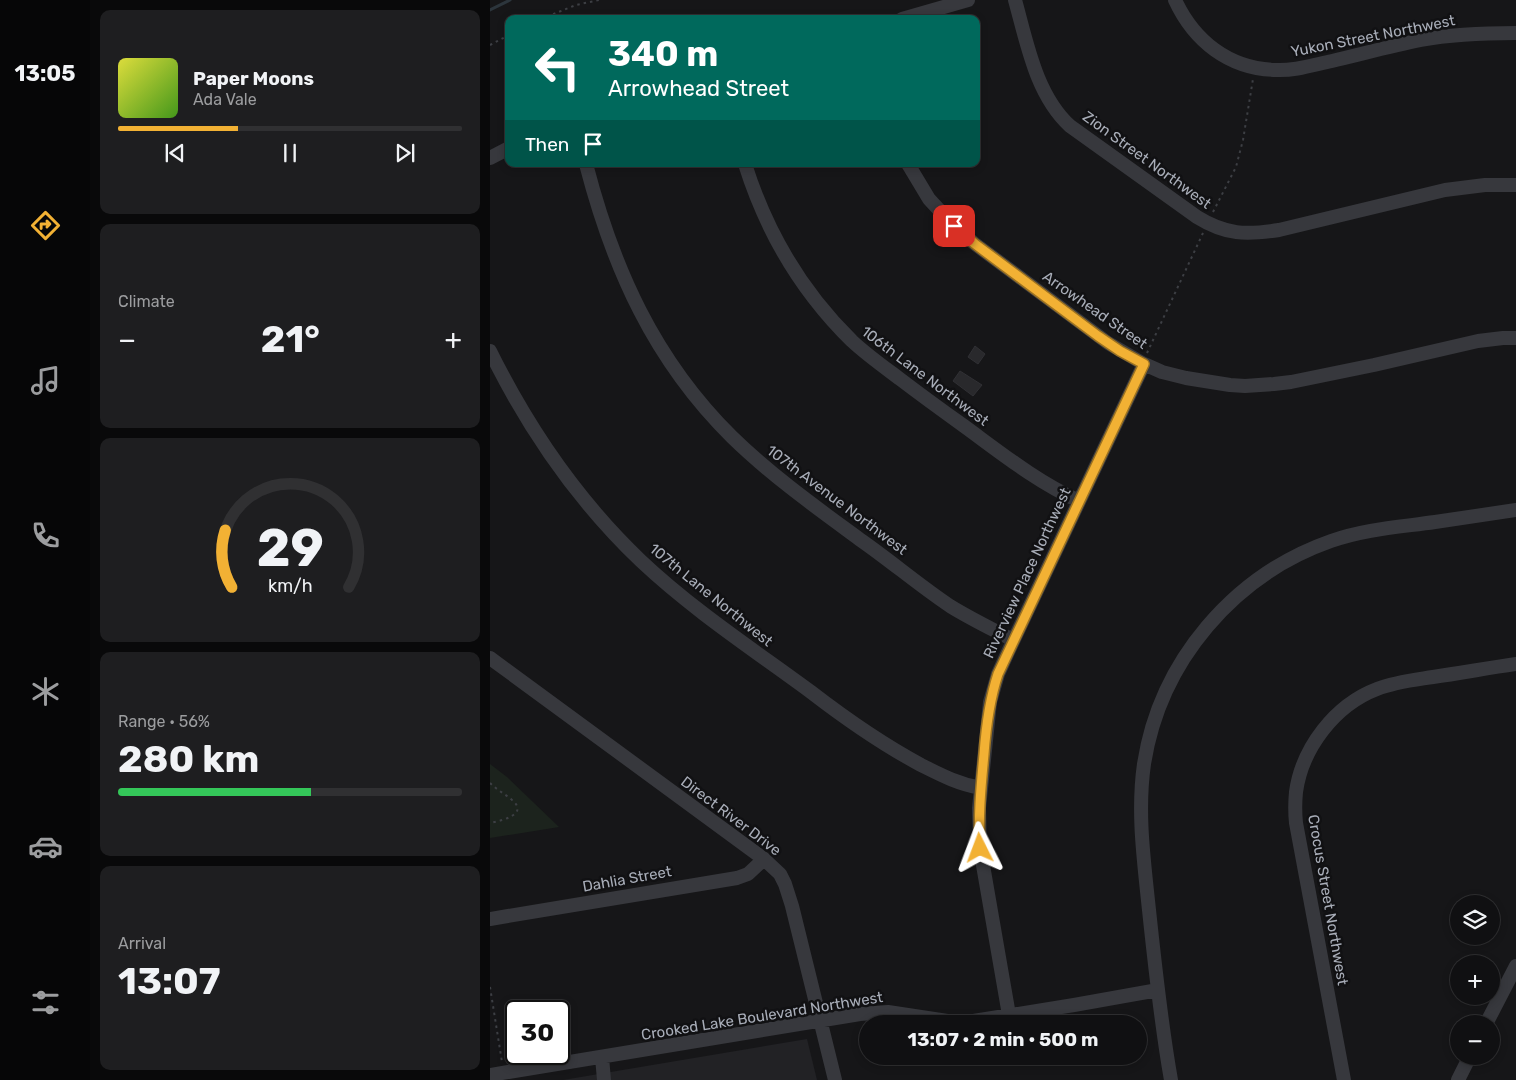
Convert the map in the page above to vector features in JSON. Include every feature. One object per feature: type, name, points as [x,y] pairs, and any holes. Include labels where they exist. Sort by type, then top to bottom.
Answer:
[{"type":"street","points":[[916,15],[968,0]]},
{"type":"street","name":"Zion Street Northwest","points":[[1015,0],[1039,79],[1047,98],[1061,118],[1197,218],[1211,226],[1233,232],[1252,233],[1279,230],[1445,190],[1485,185],[1516,185]]},
{"type":"street","name":"Yukon Street Northwest","points":[[1175,0],[1182,15],[1192,28],[1214,50],[1240,63],[1264,69],[1277,70],[1304,67],[1458,34],[1516,33]]},
{"type":"street","points":[[490,158],[505,150]]},
{"type":"street","name":"107th Avenue Northwest","points":[[587,167],[609,242],[638,308],[664,352],[708,411],[747,451],[792,490],[949,605],[1013,640]]},
{"type":"street","name":"106th Lane Northwest","points":[[746,167],[762,210],[791,266],[821,306],[853,342],[893,374],[1032,476],[1079,501]]},
{"type":"street","name":"Arrowhead Street","points":[[910,167],[929,198],[964,235],[1098,336],[1120,351],[1145,360],[1162,372],[1206,382],[1245,386],[1274,384],[1374,366],[1478,341],[1516,338]]},
{"type":"street","name":"107th Lane Northwest","points":[[490,351],[517,402],[558,464],[608,526],[653,572],[726,630],[865,732],[908,758],[956,782],[980,788]]},
{"type":"street","name":"Riverview Place Northwest","points":[[1009,1015],[980,848],[980,788],[990,702],[998,674],[1013,640],[1145,360]]},
{"type":"street","points":[[1171,1080],[1158,990],[1140,810],[1142,778],[1150,737],[1162,700],[1180,663],[1195,641],[1226,606],[1248,586],[1286,561],[1314,547],[1362,531],[1516,510]]},
{"type":"street","name":"Direct River Drive","points":[[490,658],[764,859],[780,874],[785,884],[835,1080]]},
{"type":"street","name":"Crocus Street Northwest","points":[[1344,1080],[1296,823],[1296,793],[1306,760],[1322,732],[1340,712],[1375,690],[1400,683],[1516,664]]},
{"type":"street","name":"Dahlia Street","points":[[490,919],[737,878],[748,874],[764,859]]},
{"type":"street","points":[[1491,1015],[1516,966]]},
{"type":"street","name":"Crooked Lake Boulevard Northwest","points":[[1009,1015],[1158,990]]},
{"type":"street","name":"Crooked Lake Boulevard Northwest","points":[[490,1075],[860,1014],[888,1012],[908,1015]]},
{"type":"street","points":[[602,1056],[604,1080]]},
{"type":"street","points":[[1458,1080],[1466,1065]]},
{"type":"path","points":[[552,15],[599,0]]},
{"type":"path","points":[[490,45],[505,37]]},
{"type":"path","points":[[1210,218],[1236,166],[1243,140],[1254,76]]},
{"type":"path","points":[[1145,360],[1204,230]]},
{"type":"path","points":[[490,783],[498,791],[513,800],[517,810],[512,817],[490,823]]},
{"type":"path","points":[[490,987],[503,1064]]},
{"type":"shaded area","points":[[490,764],[507,777],[559,827],[490,838]]},
{"type":"shaded area","points":[[807,1039],[817,1080],[563,1080]]},
{"type":"building","points":[[975,346],[985,354],[978,364],[968,357]]},
{"type":"building","points":[[960,371],[982,385],[973,396],[953,381]]},
{"type":"waterway","points":[[490,10],[510,0]]},
{"type":"route","points":[[954,226],[975,244],[1098,336],[1144,364],[998,674],[992,693],[986,726],[979,808],[980,848]]}]
